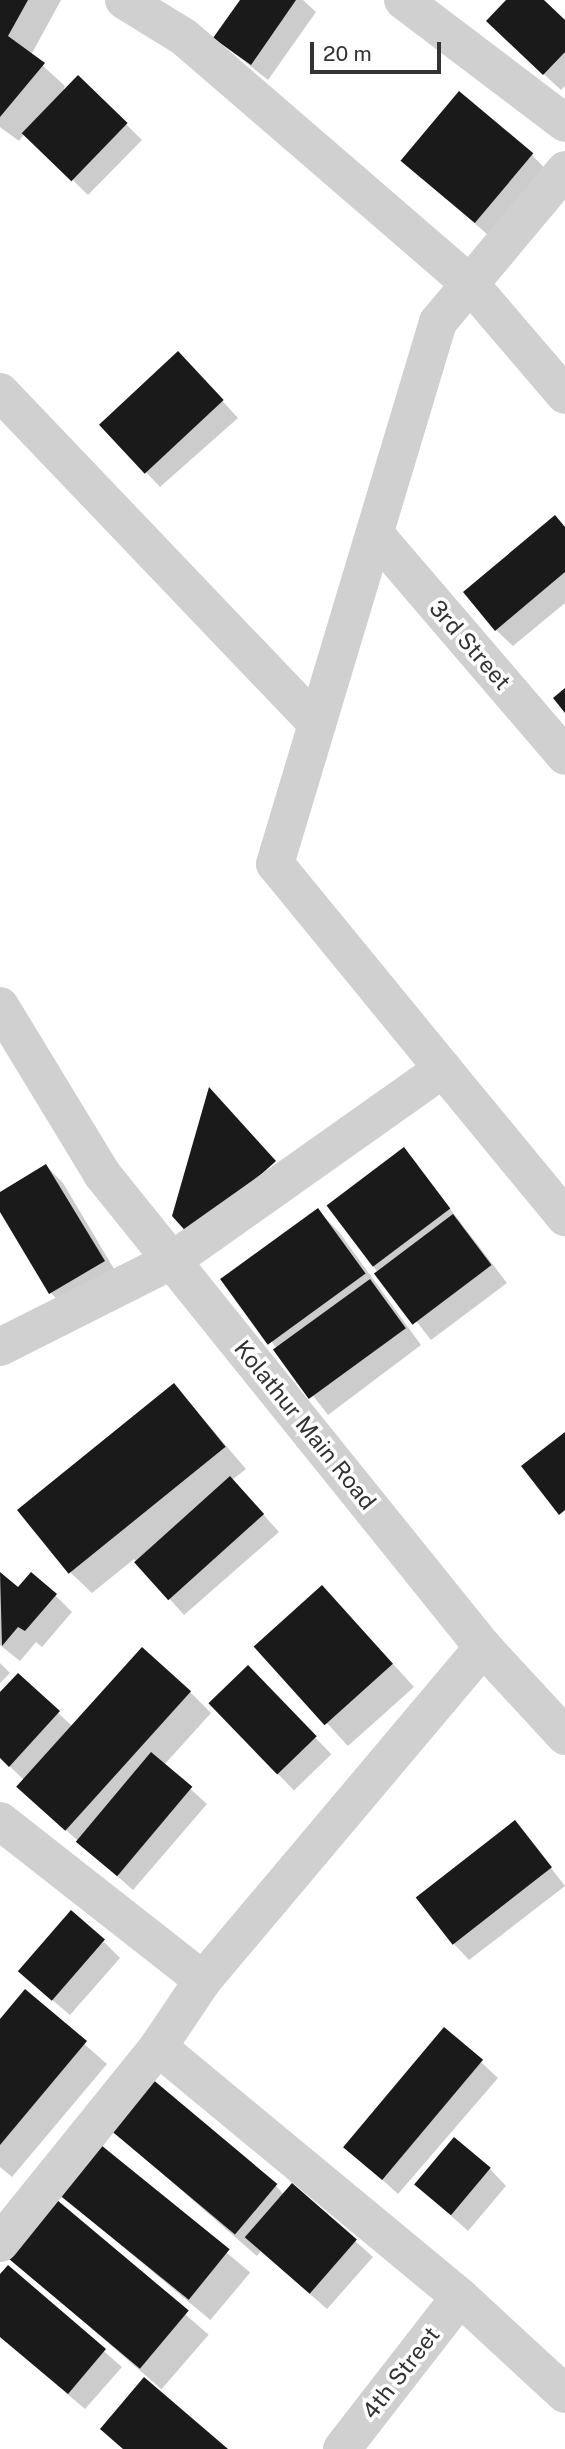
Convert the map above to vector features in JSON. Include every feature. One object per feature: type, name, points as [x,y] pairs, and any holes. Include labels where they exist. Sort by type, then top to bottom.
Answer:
[{"type":"street","points":[[124,0],[184,37],[225,70],[470,284],[565,396]]},
{"type":"street","points":[[403,0],[565,123]]},
{"type":"street","points":[[565,170],[438,323],[275,864],[565,1217]]},
{"type":"street","points":[[0,392],[317,724]]},
{"type":"street","name":"3rd Street","points":[[375,534],[565,755]]},
{"type":"street","name":"Kolathur Main Road","points":[[0,1006],[102,1174],[483,1647],[562,1726]]},
{"type":"street","points":[[0,1347],[173,1260],[443,1069]]},
{"type":"street","points":[[0,2243],[158,2047],[203,1980],[483,1647]]},
{"type":"street","points":[[0,1821],[203,1980]]},
{"type":"street","points":[[158,2047],[460,2297],[565,2394]]},
{"type":"street","name":"4th Street","points":[[342,2449],[460,2297]]},
{"type":"building","points":[[0,0],[28,0],[8,36],[45,63],[0,117]]},
{"type":"building","points":[[240,0],[296,0],[251,65],[213,38]]},
{"type":"building","points":[[506,0],[544,0],[565,20],[565,52],[543,75],[486,21]]},
{"type":"building","points":[[78,75],[128,123],[71,181],[22,133]]},
{"type":"building","points":[[459,91],[533,153],[475,223],[401,161]]},
{"type":"building","points":[[178,351],[224,400],[145,474],[99,425]]},
{"type":"building","points":[[555,515],[565,527],[565,572],[495,631],[463,592]]},
{"type":"building","points":[[565,688],[565,713],[553,698]]},
{"type":"building","points":[[209,1087],[276,1161],[191,1237],[172,1216]]},
{"type":"building","points":[[404,1147],[450,1208],[373,1267],[327,1205]]},
{"type":"building","points":[[46,1164],[105,1261],[49,1294],[0,1212],[0,1192]]},
{"type":"building","points":[[318,1208],[366,1274],[268,1345],[220,1279]]},
{"type":"building","points":[[453,1214],[492,1265],[412,1325],[374,1274]]},
{"type":"building","points":[[370,1279],[406,1328],[309,1399],[273,1350]]},
{"type":"building","points":[[174,1383],[226,1447],[69,1574],[17,1510]]},
{"type":"building","points":[[565,1432],[565,1510],[559,1515],[521,1466]]},
{"type":"building","points":[[230,1476],[264,1514],[168,1600],[134,1562]]},
{"type":"building","points":[[0,1572],[18,1587],[31,1572],[57,1594],[25,1631],[18,1627],[2,1646]]},
{"type":"building","points":[[322,1585],[393,1664],[325,1725],[254,1647]]},
{"type":"building","points":[[142,1647],[191,1691],[65,1831],[16,1787]]},
{"type":"building","points":[[248,1665],[317,1736],[277,1774],[208,1703]]},
{"type":"building","points":[[18,1673],[60,1711],[9,1767],[0,1758],[0,1692]]},
{"type":"building","points":[[151,1752],[192,1787],[117,1876],[76,1842]]},
{"type":"building","points":[[515,1820],[552,1867],[453,1945],[416,1898]]},
{"type":"building","points":[[71,1910],[105,1940],[52,2001],[18,1971]]},
{"type":"building","points":[[25,1989],[87,2041],[0,2145],[0,2019]]},
{"type":"building","points":[[444,2027],[483,2060],[382,2180],[343,2147]]},
{"type":"building","points":[[151,2078],[277,2184],[235,2235],[109,2129]]},
{"type":"building","points":[[454,2137],[491,2168],[451,2215],[414,2184]]},
{"type":"building","points":[[96,2141],[230,2249],[189,2300],[55,2192]]},
{"type":"building","points":[[292,2183],[357,2239],[310,2294],[245,2237]]},
{"type":"building","points":[[57,2200],[189,2311],[140,2369],[8,2258]]},
{"type":"building","points":[[8,2265],[106,2349],[68,2394],[0,2337],[0,2274]]},
{"type":"building","points":[[144,2377],[228,2449],[123,2449],[100,2429]]}]
